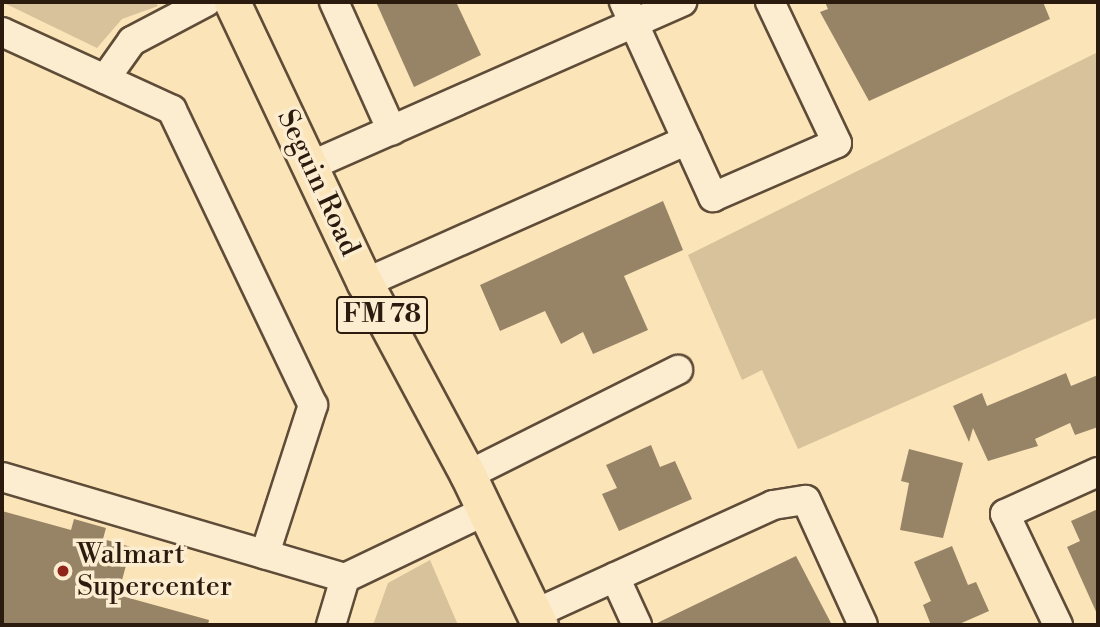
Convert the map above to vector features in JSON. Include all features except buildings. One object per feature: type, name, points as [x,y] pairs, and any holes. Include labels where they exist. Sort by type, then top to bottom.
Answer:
[{"type":"main road","name":"Seguin Road","points":[[232,2],[365,283],[468,475],[537,620]]},
{"type":"street","points":[[105,79],[132,41],[206,2]]},
{"type":"street","points":[[334,2],[392,131]]},
{"type":"street","points":[[310,166],[392,131],[628,12],[682,2]]},
{"type":"street","points":[[628,12],[713,197],[837,143],[771,2]]},
{"type":"street","points":[[2,32],[172,110],[313,404],[265,554]]},
{"type":"street","points":[[365,283],[687,141]]},
{"type":"street","points":[[468,475],[678,370]]},
{"type":"street","points":[[1058,625],[1005,514],[1098,472]]},
{"type":"street","points":[[2,477],[345,578],[485,510]]},
{"type":"street","points":[[537,620],[615,577],[773,505],[806,500],[863,625]]},
{"type":"street","points":[[615,577],[637,625]]},
{"type":"street","points":[[331,625],[345,578]]},
{"type":"shaded area","points":[[2,2],[155,2],[158,6],[122,19],[97,48]]},
{"type":"shaded area","points":[[1098,52],[1098,317],[798,449],[762,370],[742,380],[688,255]]},
{"type":"shaded area","points":[[430,560],[458,625],[373,625],[388,583]]},
{"type":"place","name":"Walmart Supercenter","points":[[63,571]]}]
